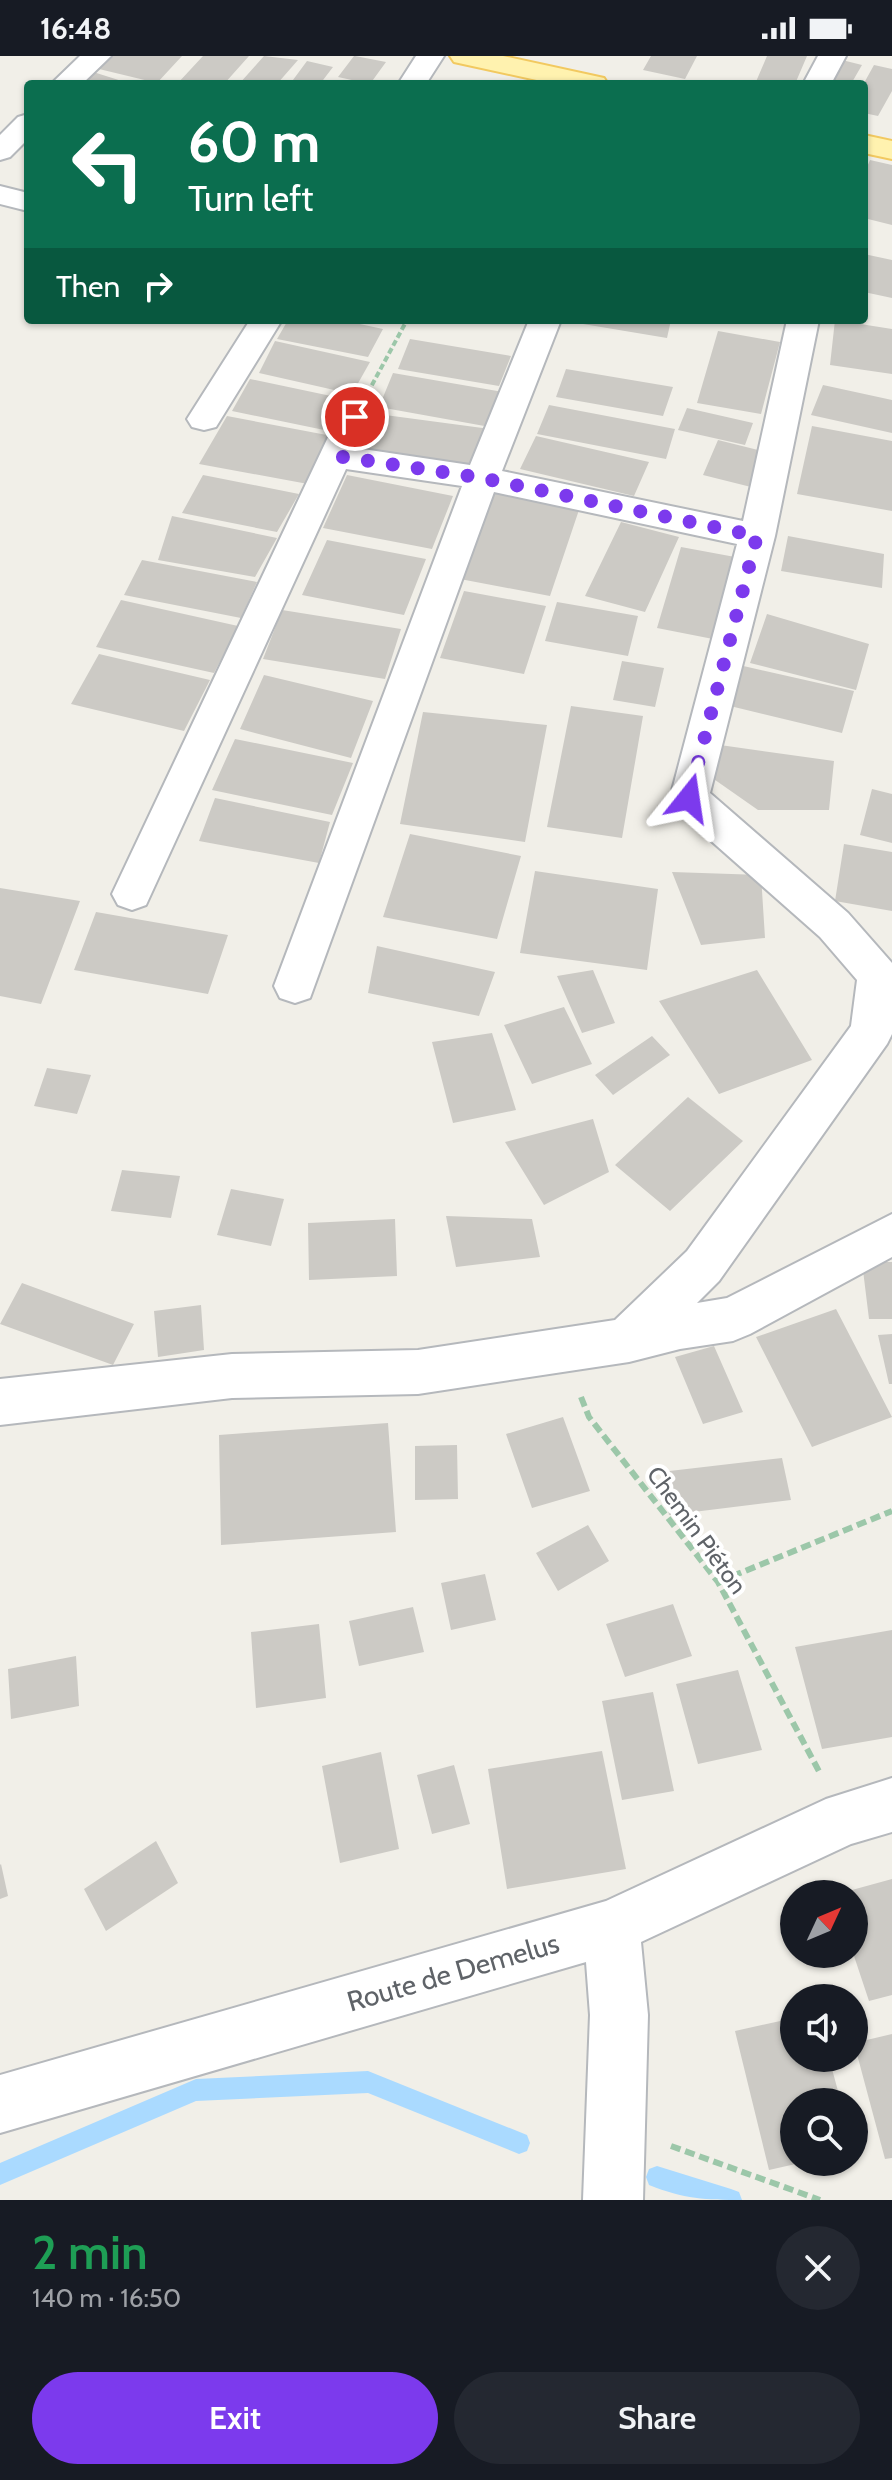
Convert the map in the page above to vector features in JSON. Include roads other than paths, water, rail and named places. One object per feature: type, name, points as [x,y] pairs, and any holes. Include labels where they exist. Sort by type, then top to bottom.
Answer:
[{"type":"main road","points":[[464,56],[575,80]]},
{"type":"main road","points":[[868,145],[892,150]]},
{"type":"street","points":[[70,80],[97,56]]},
{"type":"street","points":[[415,80],[430,56]]},
{"type":"street","points":[[819,80],[832,56]]},
{"type":"street","points":[[0,151],[24,127]]},
{"type":"street","points":[[0,195],[24,201]]},
{"type":"street","points":[[204,419],[263,324]]},
{"type":"street","points":[[295,986],[482,478],[543,324]]},
{"type":"street","points":[[627,1340],[703,1266],[872,1031],[878,976],[834,925],[689,798],[757,536],[802,324]]},
{"type":"street","points":[[132,894],[339,448],[757,536]]},
{"type":"street","points":[[0,1402],[232,1376],[418,1372],[627,1340],[680,1327],[733,1319],[892,1234]]},
{"type":"street","name":"Route de Demelus","points":[[0,2104],[611,1927],[868,1811]]},
{"type":"street","points":[[611,1927],[619,2015],[613,2200]]},
{"type":"waterway","points":[[0,2174],[196,2090],[368,2082],[519,2143]]},
{"type":"waterway","points":[[657,2177],[731,2200]]}]
